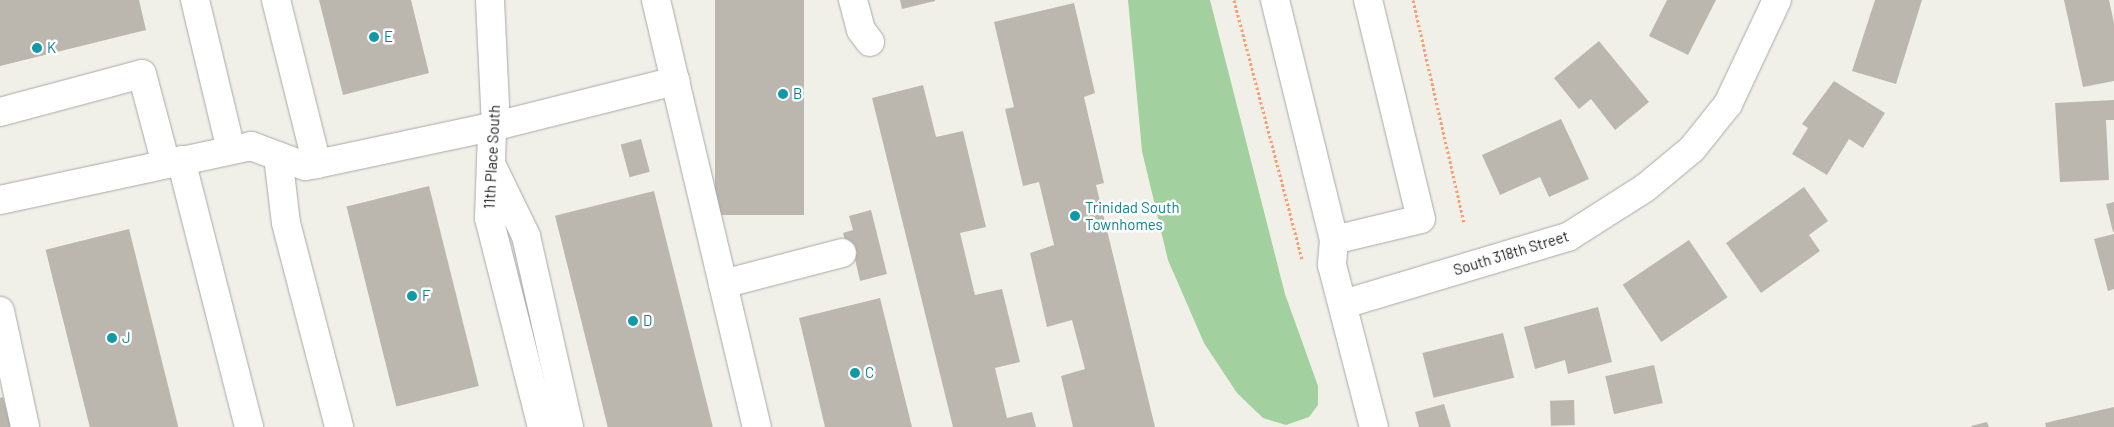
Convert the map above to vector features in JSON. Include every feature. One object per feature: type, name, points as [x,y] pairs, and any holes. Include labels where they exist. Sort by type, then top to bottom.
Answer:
[{"type":"street","points":[[195,0],[231,150]]},
{"type":"street","points":[[276,0],[317,164]]},
{"type":"street","name":"11th Place South","points":[[490,0],[496,126],[492,132],[493,168],[489,218],[542,427]]},
{"type":"street","points":[[656,0],[757,427]]},
{"type":"street","points":[[853,0],[861,30],[870,42]]},
{"type":"street","points":[[1275,0],[1334,240],[1332,265],[1344,304],[1374,427]]},
{"type":"street","points":[[1334,240],[1421,219],[1368,0]]},
{"type":"street","name":"South 318th Street","points":[[1344,304],[1568,237],[1630,199],[1692,149],[1728,104],[1777,0]]},
{"type":"street","points":[[0,112],[142,74],[173,162],[249,427]]},
{"type":"street","points":[[0,200],[251,146],[305,166],[317,164],[496,126],[675,81]]},
{"type":"street","points":[[278,156],[286,223],[339,427]]},
{"type":"street","points":[[493,168],[526,236],[569,427]]},
{"type":"street","points":[[723,284],[842,254]]},
{"type":"street","points":[[0,312],[25,427]]},
{"type":"path","points":[[1234,0],[1303,265]]},
{"type":"path","points":[[1414,0],[1464,223]]},
{"type":"green space","points":[[1128,0],[1210,0],[1285,294],[1318,386],[1318,405],[1309,417],[1286,425],[1263,418],[1237,393],[1204,343],[1168,260],[1142,151]]},
{"type":"building","name":"K","points":[[0,0],[139,0],[146,30],[0,66]]},
{"type":"building","name":"E","points":[[319,0],[411,0],[429,73],[343,95]]},
{"type":"building","name":"B","points":[[715,0],[804,0],[804,215],[715,215]]},
{"type":"building","points":[[900,0],[935,0],[935,1],[902,9]]},
{"type":"building","points":[[1667,0],[1716,0],[1688,55],[1649,36]]},
{"type":"building","points":[[1875,0],[1922,0],[1896,84],[1852,71]]},
{"type":"building","points":[[2064,0],[2109,0],[2114,23],[2114,81],[2083,87]]},
{"type":"building","name":"Trinidad South Townhomes","points":[[1074,3],[1095,93],[1084,97],[1104,183],[1096,185],[1155,427],[1073,427],[1061,376],[1085,369],[1072,320],[1047,327],[1030,253],[1054,245],[1039,182],[1023,186],[1005,109],[1014,107],[994,22]]},
{"type":"building","points":[[1599,41],[1649,102],[1615,130],[1591,99],[1579,109],[1554,78]]},
{"type":"building","points":[[1834,81],[1885,113],[1863,148],[1849,139],[1827,175],[1792,154],[1808,128],[1802,124]]},
{"type":"building","points":[[923,85],[936,137],[963,131],[986,227],[960,233],[975,295],[1002,289],[1020,362],[995,368],[1007,418],[1032,412],[1036,427],[953,427],[872,98]]},
{"type":"building","points":[[2114,100],[2114,120],[2106,120],[2109,180],[2060,182],[2055,103]]},
{"type":"building","points":[[1561,119],[1589,179],[1549,197],[1540,177],[1500,195],[1482,155]]},
{"type":"building","points":[[641,139],[650,172],[630,177],[621,144]]},
{"type":"building","name":"F","points":[[429,186],[479,386],[396,406],[347,207]]},
{"type":"building","points":[[1804,187],[1828,221],[1809,235],[1820,251],[1761,293],[1726,243]]},
{"type":"building","name":"D","points":[[654,191],[713,427],[608,427],[555,216]]},
{"type":"building","points":[[2114,202],[2114,232],[2113,232],[2106,204]]},
{"type":"building","points":[[871,210],[887,274],[860,281],[855,259],[850,260],[843,233],[853,230],[849,216]]},
{"type":"building","name":"J","points":[[129,229],[178,427],[90,427],[46,250]]},
{"type":"building","points":[[2114,234],[2114,289],[2108,291],[2094,239]]},
{"type":"building","points":[[1689,240],[1728,297],[1661,342],[1623,285]]},
{"type":"building","name":"C","points":[[880,298],[912,427],[825,427],[799,318]]},
{"type":"building","points":[[1598,307],[1612,362],[1568,374],[1565,360],[1535,369],[1524,327]]},
{"type":"building","points":[[1503,333],[1514,378],[1434,398],[1422,353]]},
{"type":"building","points":[[1654,365],[1663,403],[1614,414],[1605,376]]},
{"type":"building","points":[[3,397],[11,427],[0,427],[0,398]]},
{"type":"building","points":[[1574,400],[1575,425],[1551,426],[1550,401]]},
{"type":"building","points":[[1444,404],[1451,427],[1419,427],[1415,412]]},
{"type":"building","points":[[2114,407],[2114,427],[2046,427],[2045,423]]},
{"type":"building","points":[[1987,422],[1989,427],[1971,426]]},
{"type":"place","name":"E","points":[[374,37]]},
{"type":"place","name":"K","points":[[37,48]]},
{"type":"place","name":"B","points":[[783,94]]},
{"type":"place","name":"Trinidad South Townhomes","points":[[1075,216]]},
{"type":"place","name":"F","points":[[412,296]]},
{"type":"place","name":"D","points":[[633,321]]},
{"type":"place","name":"J","points":[[112,338]]},
{"type":"place","name":"C","points":[[855,373]]}]
